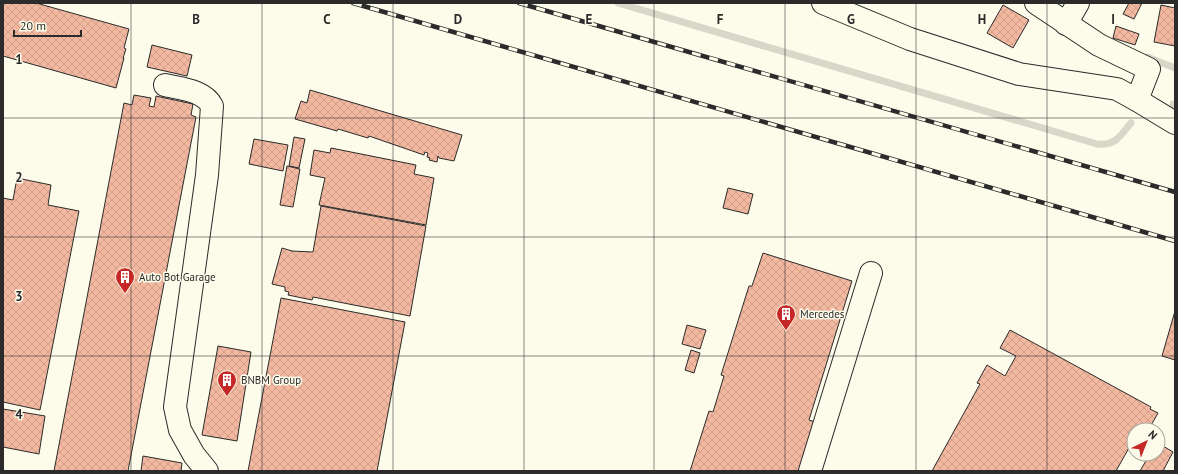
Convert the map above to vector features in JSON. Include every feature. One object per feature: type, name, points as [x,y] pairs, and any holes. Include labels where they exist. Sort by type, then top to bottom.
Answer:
[{"type":"street","points":[[823,3],[910,39],[1019,74],[1117,90],[1175,123]]},
{"type":"street","points":[[1036,3],[1099,45],[1149,69],[1137,100]]},
{"type":"street","points":[[1066,24],[1078,3]]},
{"type":"street","points":[[165,85],[201,94],[209,99],[212,106],[207,175],[175,407],[180,430],[194,455],[207,471]]},
{"type":"street","points":[[810,471],[871,273]]},
{"type":"building","points":[[3,3],[36,3],[129,29],[124,48],[126,49],[116,88],[3,56]]},
{"type":"building","points":[[1129,3],[1142,3],[1134,19],[1123,14]]},
{"type":"building","points":[[1003,5],[1029,20],[1013,48],[987,33]]},
{"type":"building","points":[[1161,5],[1175,8],[1175,46],[1154,42]]},
{"type":"building","points":[[1116,26],[1139,34],[1135,45],[1113,38]]},
{"type":"building","points":[[152,45],[192,55],[187,76],[147,67]]},
{"type":"building","points":[[310,90],[462,135],[454,161],[439,158],[438,156],[437,162],[429,160],[430,158],[427,157],[428,153],[425,152],[424,155],[369,136],[368,138],[338,129],[337,131],[295,119],[301,101],[307,103]]},
{"type":"building","name":"Auto Bot Garage","points":[[134,95],[151,98],[149,106],[154,107],[156,96],[193,104],[191,115],[196,117],[128,471],[54,471],[124,103],[132,105]]},
{"type":"building","points":[[294,137],[305,139],[299,168],[289,166]]},
{"type":"building","points":[[254,139],[288,145],[283,171],[249,164]]},
{"type":"building","points":[[331,148],[416,165],[414,174],[434,178],[426,225],[319,205],[325,178],[310,175],[314,150],[330,153]]},
{"type":"building","points":[[287,166],[300,169],[293,207],[280,205]]},
{"type":"building","points":[[17,178],[51,185],[48,205],[79,211],[40,410],[3,402],[3,198],[13,200]]},
{"type":"building","points":[[728,188],[753,194],[748,214],[723,208]]},
{"type":"building","points":[[321,206],[426,226],[410,316],[313,297],[312,300],[288,295],[289,292],[285,291],[285,287],[272,284],[282,248],[292,251],[313,252]]},
{"type":"building","name":"Mercedes","points":[[763,253],[852,281],[809,420],[821,424],[806,471],[690,471],[709,411],[713,412],[724,376],[721,375],[749,286],[752,286]]},
{"type":"building","points":[[281,298],[405,322],[377,471],[248,471]]},
{"type":"building","points":[[1175,311],[1175,360],[1162,356]]},
{"type":"building","points":[[687,325],[706,330],[700,349],[682,344]]},
{"type":"building","points":[[1010,330],[1151,407],[1150,409],[1158,413],[1153,422],[1126,422],[1126,453],[1116,471],[932,471],[980,384],[977,383],[987,365],[1005,376],[1016,356],[1000,348]]},
{"type":"building","name":"BNBM Group","points":[[218,346],[251,352],[237,441],[202,435]]},
{"type":"building","points":[[691,350],[700,353],[694,373],[685,370]]},
{"type":"building","points":[[3,409],[45,416],[39,454],[3,447]]},
{"type":"building","points":[[1166,448],[1173,452],[1163,471],[1140,471],[1145,462],[1166,462]]},
{"type":"building","points":[[143,456],[182,463],[181,471],[141,471]]},
{"type":"waterway","points":[[618,3],[1097,144],[1113,142],[1131,123]]},
{"type":"waterway","points":[[1147,57],[1175,68]]},
{"type":"railway","points":[[353,3],[1175,241]]},
{"type":"railway","points":[[519,3],[1175,192]]},
{"type":"place","name":"Auto Bot Garage","points":[[125,294]]},
{"type":"place","name":"Mercedes","points":[[786,331]]},
{"type":"place","name":"BNBM Group","points":[[227,397]]}]
